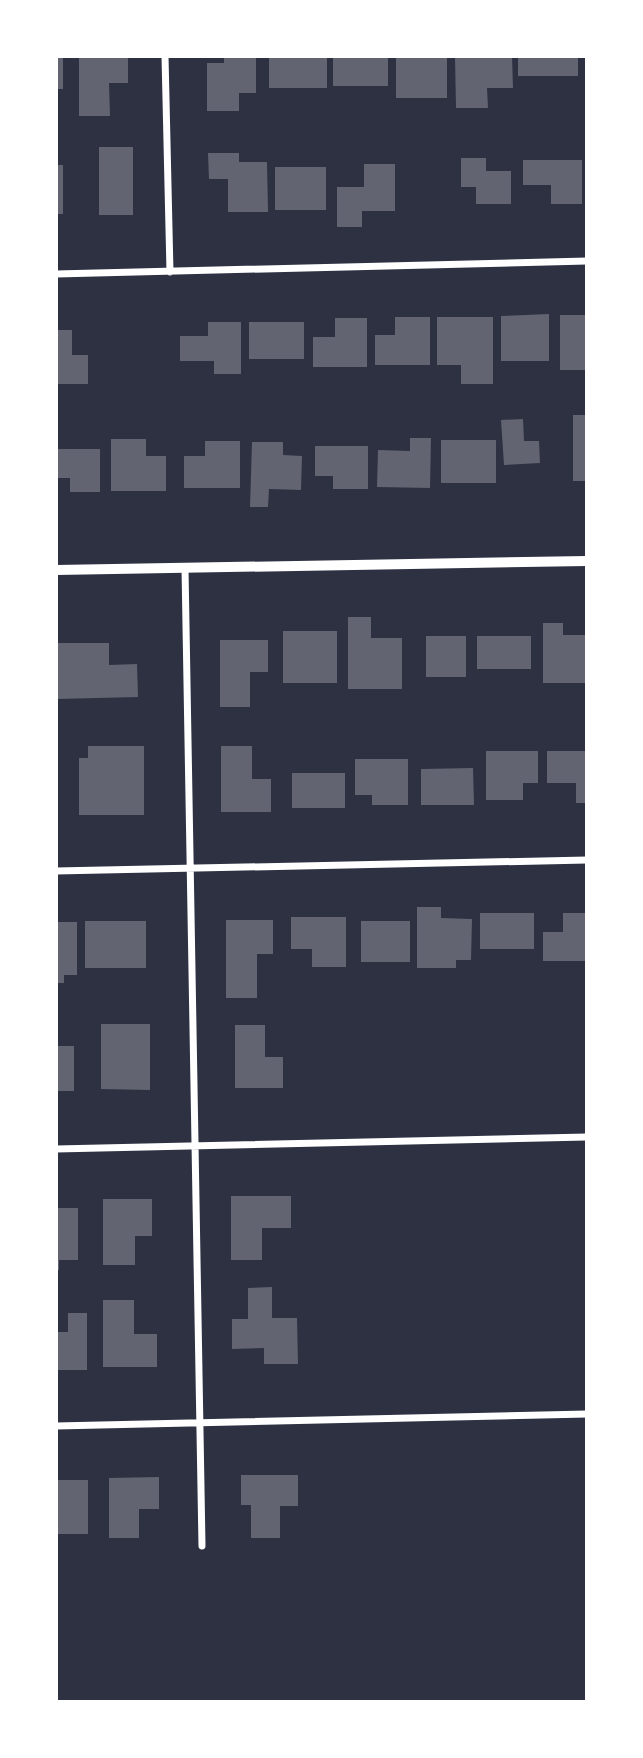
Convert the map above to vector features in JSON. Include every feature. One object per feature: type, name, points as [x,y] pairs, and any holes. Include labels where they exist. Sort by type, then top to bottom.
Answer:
[{"type":"street","points":[[165,56],[170,272]]},
{"type":"street","points":[[56,274],[587,261]]},
{"type":"street","points":[[56,570],[587,561]]},
{"type":"street","points":[[186,568],[202,1546]]},
{"type":"street","points":[[56,871],[587,860]]},
{"type":"street","points":[[56,1150],[587,1137]]},
{"type":"street","points":[[56,1426],[587,1414]]},
{"type":"building","points":[[56,56],[63,56],[63,89],[56,89]]},
{"type":"building","points":[[79,56],[128,56],[128,83],[109,83],[110,116],[79,116]]},
{"type":"building","points":[[224,56],[256,56],[256,93],[239,93],[239,111],[207,111],[207,63],[224,63]]},
{"type":"building","points":[[269,56],[327,56],[327,88],[269,88]]},
{"type":"building","points":[[333,56],[388,56],[388,86],[333,86]]},
{"type":"building","points":[[396,56],[447,56],[447,98],[396,98]]},
{"type":"building","points":[[455,56],[512,56],[513,88],[487,88],[488,108],[456,108]]},
{"type":"building","points":[[518,56],[578,56],[578,76],[518,76]]},
{"type":"building","points":[[99,147],[133,147],[133,215],[99,215]]},
{"type":"building","points":[[208,153],[239,153],[239,162],[267,162],[268,212],[228,212],[228,179],[209,179]]},
{"type":"building","points":[[461,158],[486,158],[486,171],[511,171],[511,204],[476,204],[476,187],[461,187]]},
{"type":"building","points":[[523,160],[582,160],[582,204],[551,204],[551,185],[523,185]]},
{"type":"building","points":[[364,164],[395,164],[395,211],[362,211],[362,227],[337,227],[337,187],[364,187]]},
{"type":"building","points":[[56,165],[63,165],[63,214],[56,214]]},
{"type":"building","points":[[275,167],[326,167],[326,210],[275,210]]},
{"type":"building","points":[[549,314],[549,361],[501,361],[501,316]]},
{"type":"building","points":[[560,315],[587,315],[587,370],[560,370]]},
{"type":"building","points":[[395,317],[430,317],[430,365],[375,365],[375,335],[395,335]]},
{"type":"building","points":[[437,317],[493,317],[493,384],[461,384],[461,365],[437,365]]},
{"type":"building","points":[[335,318],[367,318],[367,367],[313,367],[313,337],[335,337]]},
{"type":"building","points":[[208,322],[241,322],[241,374],[214,374],[214,361],[180,361],[180,336],[208,336]]},
{"type":"building","points":[[249,322],[304,322],[304,359],[249,359]]},
{"type":"building","points":[[56,330],[72,330],[72,355],[88,355],[88,384],[56,384]]},
{"type":"building","points":[[573,415],[587,415],[587,481],[573,481]]},
{"type":"building","points":[[523,419],[524,441],[539,441],[540,463],[504,465],[501,420]]},
{"type":"building","points":[[410,438],[431,438],[430,488],[377,487],[378,450],[410,451]]},
{"type":"building","points":[[111,439],[146,439],[146,456],[166,456],[166,491],[111,491]]},
{"type":"building","points":[[441,440],[496,440],[496,483],[441,483]]},
{"type":"building","points":[[205,441],[240,441],[240,488],[184,488],[184,456],[205,456]]},
{"type":"building","points":[[252,442],[283,442],[283,455],[302,456],[301,490],[269,489],[268,507],[250,507]]},
{"type":"building","points":[[315,446],[368,446],[368,489],[333,489],[333,476],[315,476]]},
{"type":"building","points":[[56,449],[100,449],[100,492],[70,492],[70,478],[56,478]]},
{"type":"building","points":[[348,617],[371,617],[371,638],[402,638],[402,689],[348,689]]},
{"type":"building","points":[[543,623],[563,623],[563,635],[587,635],[587,683],[543,683]]},
{"type":"building","points":[[283,631],[337,631],[337,683],[283,683]]},
{"type":"building","points":[[426,636],[466,636],[466,677],[426,677]]},
{"type":"building","points":[[477,636],[531,636],[531,669],[477,669]]},
{"type":"building","points":[[220,640],[268,640],[268,672],[250,672],[250,707],[220,707]]},
{"type":"building","points":[[56,643],[109,643],[109,665],[137,664],[138,697],[56,699]]},
{"type":"building","points":[[88,746],[144,746],[144,815],[79,815],[79,758],[88,758]]},
{"type":"building","points":[[221,746],[252,746],[252,779],[271,779],[271,812],[221,812]]},
{"type":"building","points":[[486,751],[538,751],[538,783],[523,783],[523,800],[486,800]]},
{"type":"building","points":[[547,751],[587,751],[587,803],[576,803],[576,783],[547,783]]},
{"type":"building","points":[[355,759],[408,759],[408,805],[372,805],[372,795],[355,795]]},
{"type":"building","points":[[473,768],[474,805],[421,805],[421,769]]},
{"type":"building","points":[[292,773],[345,773],[345,808],[292,808]]},
{"type":"building","points":[[417,907],[441,907],[441,918],[472,919],[471,960],[456,960],[456,968],[417,968]]},
{"type":"building","points":[[480,913],[534,913],[534,949],[480,949]]},
{"type":"building","points":[[563,913],[587,913],[587,961],[543,961],[543,932],[563,932]]},
{"type":"building","points":[[291,917],[346,917],[346,967],[312,967],[312,949],[291,949]]},
{"type":"building","points":[[226,920],[273,920],[273,954],[257,954],[257,998],[226,998]]},
{"type":"building","points":[[85,921],[146,921],[146,968],[85,968]]},
{"type":"building","points":[[361,921],[410,921],[410,962],[361,962]]},
{"type":"building","points":[[56,922],[77,922],[77,975],[64,975],[64,983],[56,983]]},
{"type":"building","points":[[101,1024],[150,1024],[150,1090],[101,1089]]},
{"type":"building","points":[[235,1025],[265,1025],[265,1057],[283,1057],[283,1088],[235,1088]]},
{"type":"building","points":[[56,1046],[74,1046],[74,1091],[56,1091]]},
{"type":"building","points":[[231,1196],[291,1196],[291,1228],[262,1228],[262,1260],[231,1260]]},
{"type":"building","points":[[103,1199],[152,1199],[152,1236],[135,1236],[135,1265],[103,1265]]},
{"type":"building","points":[[56,1208],[78,1208],[78,1260],[59,1260],[59,1270],[56,1270]]},
{"type":"building","points":[[272,1287],[272,1318],[297,1318],[298,1364],[264,1364],[264,1348],[232,1349],[232,1319],[248,1319],[248,1288]]},
{"type":"building","points":[[103,1300],[134,1300],[134,1334],[157,1334],[157,1367],[103,1367]]},
{"type":"building","points":[[68,1313],[87,1313],[87,1370],[56,1370],[56,1332],[68,1332]]},
{"type":"building","points":[[241,1475],[298,1475],[298,1506],[280,1506],[280,1538],[251,1538],[251,1505],[241,1505]]},
{"type":"building","points":[[159,1477],[159,1509],[139,1509],[139,1538],[109,1538],[109,1478]]},
{"type":"building","points":[[56,1480],[88,1480],[88,1534],[56,1534]]}]
